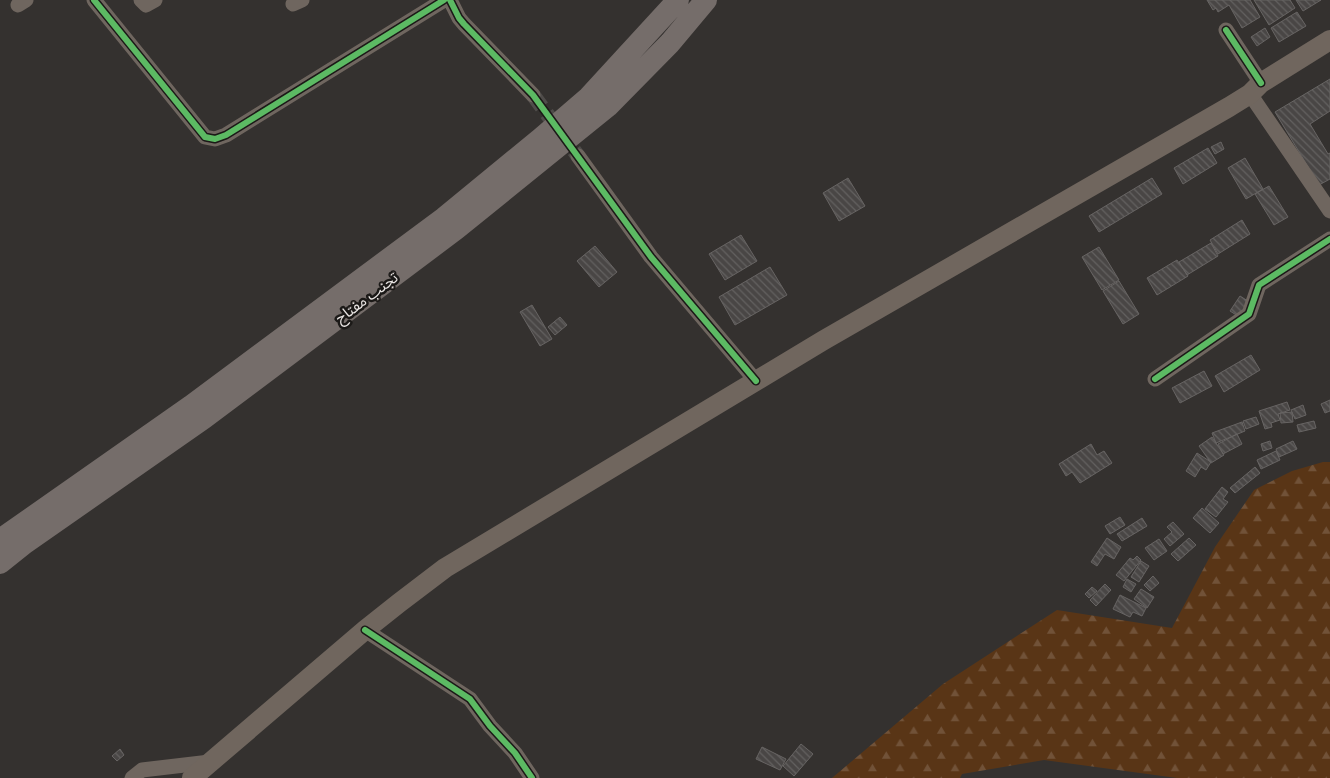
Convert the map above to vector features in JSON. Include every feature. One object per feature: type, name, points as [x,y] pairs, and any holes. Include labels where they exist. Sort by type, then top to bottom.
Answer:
[{"type":"highway","name":"تجنب مفتاح","points":[[0,540],[191,406],[444,218],[589,97],[678,0]]},
{"type":"highway","name":"تجنب مفتاح","points":[[0,563],[25,543],[204,418],[456,229],[608,106],[670,43],[706,0]]},
{"type":"main road","points":[[192,778],[365,630],[445,568],[824,340],[1220,112],[1330,40]]},
{"type":"street","points":[[94,0],[205,137],[215,139],[234,130],[444,0]]},
{"type":"street","points":[[141,0],[146,5],[155,0]]},
{"type":"street","points":[[450,0],[464,24],[533,95]]},
{"type":"street","points":[[1226,30],[1255,88],[1330,211]]},
{"type":"street","points":[[578,156],[650,258],[756,381]]},
{"type":"street","points":[[1154,379],[1249,314],[1259,285],[1330,239]]},
{"type":"street","points":[[365,630],[470,698],[490,726],[515,753],[532,778]]},
{"type":"street","points":[[132,778],[142,770],[210,762]]},
{"type":"green space","points":[[1323,462],[1330,462],[1330,778],[1177,778],[1044,760],[962,774],[960,778],[832,778],[943,684],[1057,610],[1172,628],[1215,547],[1254,490],[1292,471]]},
{"type":"building","points":[[1207,0],[1250,0],[1260,17],[1242,28],[1229,5],[1218,12],[1216,8],[1213,10]]},
{"type":"building","points":[[1254,0],[1290,0],[1295,8],[1269,25]]},
{"type":"building","points":[[1296,0],[1321,0],[1303,11]]},
{"type":"building","points":[[1297,12],[1306,26],[1279,42],[1271,28]]},
{"type":"building","points":[[1265,28],[1270,37],[1257,46],[1251,37]]},
{"type":"building","points":[[1330,79],[1330,111],[1310,124],[1328,154],[1330,153],[1330,179],[1319,185],[1275,112]]},
{"type":"building","points":[[1221,142],[1224,149],[1215,154],[1211,147]]},
{"type":"building","points":[[1208,148],[1217,163],[1183,184],[1174,168]]},
{"type":"building","points":[[1245,158],[1263,189],[1246,199],[1228,168]]},
{"type":"building","points":[[848,178],[865,206],[839,221],[823,193]]},
{"type":"building","points":[[1152,178],[1162,194],[1099,232],[1089,216]]},
{"type":"building","points":[[1269,186],[1288,217],[1274,225],[1255,194]]},
{"type":"building","points":[[1242,220],[1250,234],[1218,254],[1210,240]]},
{"type":"building","points":[[741,235],[757,261],[725,280],[709,254]]},
{"type":"building","points":[[1211,243],[1218,256],[1187,275],[1179,262]]},
{"type":"building","points":[[595,246],[617,272],[599,287],[577,261]]},
{"type":"building","points":[[1099,247],[1119,280],[1102,290],[1082,257]]},
{"type":"building","points":[[1177,260],[1188,276],[1157,295],[1147,278]]},
{"type":"building","points":[[770,267],[787,295],[735,325],[719,297]]},
{"type":"building","points":[[1119,281],[1139,314],[1123,324],[1103,291]]},
{"type":"building","points":[[1240,296],[1251,303],[1241,318],[1230,311]]},
{"type":"building","points":[[532,305],[552,339],[540,346],[520,312]]},
{"type":"building","points":[[560,317],[567,325],[555,335],[548,327]]},
{"type":"building","points":[[1251,355],[1260,370],[1224,392],[1215,376]]},
{"type":"building","points":[[1204,371],[1212,386],[1180,403],[1172,388]]},
{"type":"building","points":[[1330,400],[1330,411],[1325,413],[1321,404]]},
{"type":"building","points":[[1287,402],[1290,410],[1278,414],[1280,420],[1271,423],[1272,427],[1265,429],[1259,411]]},
{"type":"building","points":[[1303,405],[1306,415],[1295,419],[1291,410]]},
{"type":"building","points":[[1292,412],[1293,422],[1281,423],[1280,413]]},
{"type":"building","points":[[1256,417],[1259,424],[1246,429],[1243,421]]},
{"type":"building","points":[[1314,421],[1316,428],[1299,432],[1297,425]]},
{"type":"building","points":[[1242,422],[1245,431],[1216,443],[1212,433]]},
{"type":"building","points":[[1237,434],[1242,444],[1223,454],[1218,444]]},
{"type":"building","points":[[1212,437],[1224,455],[1211,463],[1199,446]]},
{"type":"building","points":[[1270,441],[1272,448],[1263,451],[1261,444]]},
{"type":"building","points":[[1293,441],[1297,449],[1279,457],[1276,449]]},
{"type":"building","points":[[1091,444],[1097,455],[1104,451],[1112,463],[1080,483],[1072,472],[1066,476],[1059,464]]},
{"type":"building","points":[[1276,451],[1280,460],[1261,469],[1257,460]]},
{"type":"building","points":[[1197,453],[1211,462],[1206,470],[1201,467],[1195,477],[1186,471]]},
{"type":"building","points":[[1255,467],[1260,473],[1235,493],[1230,488]]},
{"type":"building","points":[[1222,487],[1228,492],[1223,499],[1228,502],[1216,517],[1205,509]]},
{"type":"building","points":[[1202,508],[1219,523],[1210,533],[1193,518]]},
{"type":"building","points":[[1120,517],[1125,525],[1110,534],[1105,526]]},
{"type":"building","points":[[1142,518],[1147,526],[1122,541],[1117,534]]},
{"type":"building","points":[[1173,522],[1184,534],[1170,546],[1164,539],[1172,532],[1167,527]]},
{"type":"building","points":[[1107,538],[1121,547],[1114,559],[1105,554],[1097,566],[1091,562]]},
{"type":"building","points":[[1189,538],[1196,545],[1178,561],[1171,554]]},
{"type":"building","points":[[1159,539],[1167,551],[1154,560],[1145,548]]},
{"type":"building","points":[[1137,556],[1141,560],[1124,581],[1116,575],[1130,558],[1133,560]]},
{"type":"building","points":[[1141,561],[1149,566],[1139,582],[1131,577]]},
{"type":"building","points":[[1153,576],[1159,583],[1150,591],[1144,585]]},
{"type":"building","points":[[1127,579],[1136,584],[1131,592],[1123,587]]},
{"type":"building","points":[[1105,584],[1111,590],[1096,606],[1090,600]]},
{"type":"building","points":[[1092,587],[1097,591],[1089,598],[1085,594]]},
{"type":"building","points":[[1141,589],[1154,597],[1147,608],[1134,599]]},
{"type":"building","points":[[1120,595],[1146,608],[1142,616],[1133,612],[1130,617],[1113,609]]},
{"type":"building","points":[[801,744],[813,754],[794,776],[783,766]]},
{"type":"building","points":[[762,747],[786,759],[780,770],[756,759]]},
{"type":"building","points":[[120,749],[124,755],[117,761],[112,756]]},
{"type":"tunnel","points":[[533,95],[578,156]]},
{"type":"cycle path","points":[[94,0],[205,137],[215,139],[226,135],[444,0]]},
{"type":"cycle path","points":[[450,0],[464,24],[533,95],[651,257],[756,381]]},
{"type":"cycle path","points":[[1226,30],[1261,83]]},
{"type":"cycle path","points":[[1155,379],[1249,314],[1259,285],[1330,239]]},
{"type":"cycle path","points":[[365,630],[470,699],[490,726],[515,753],[532,778]]}]
